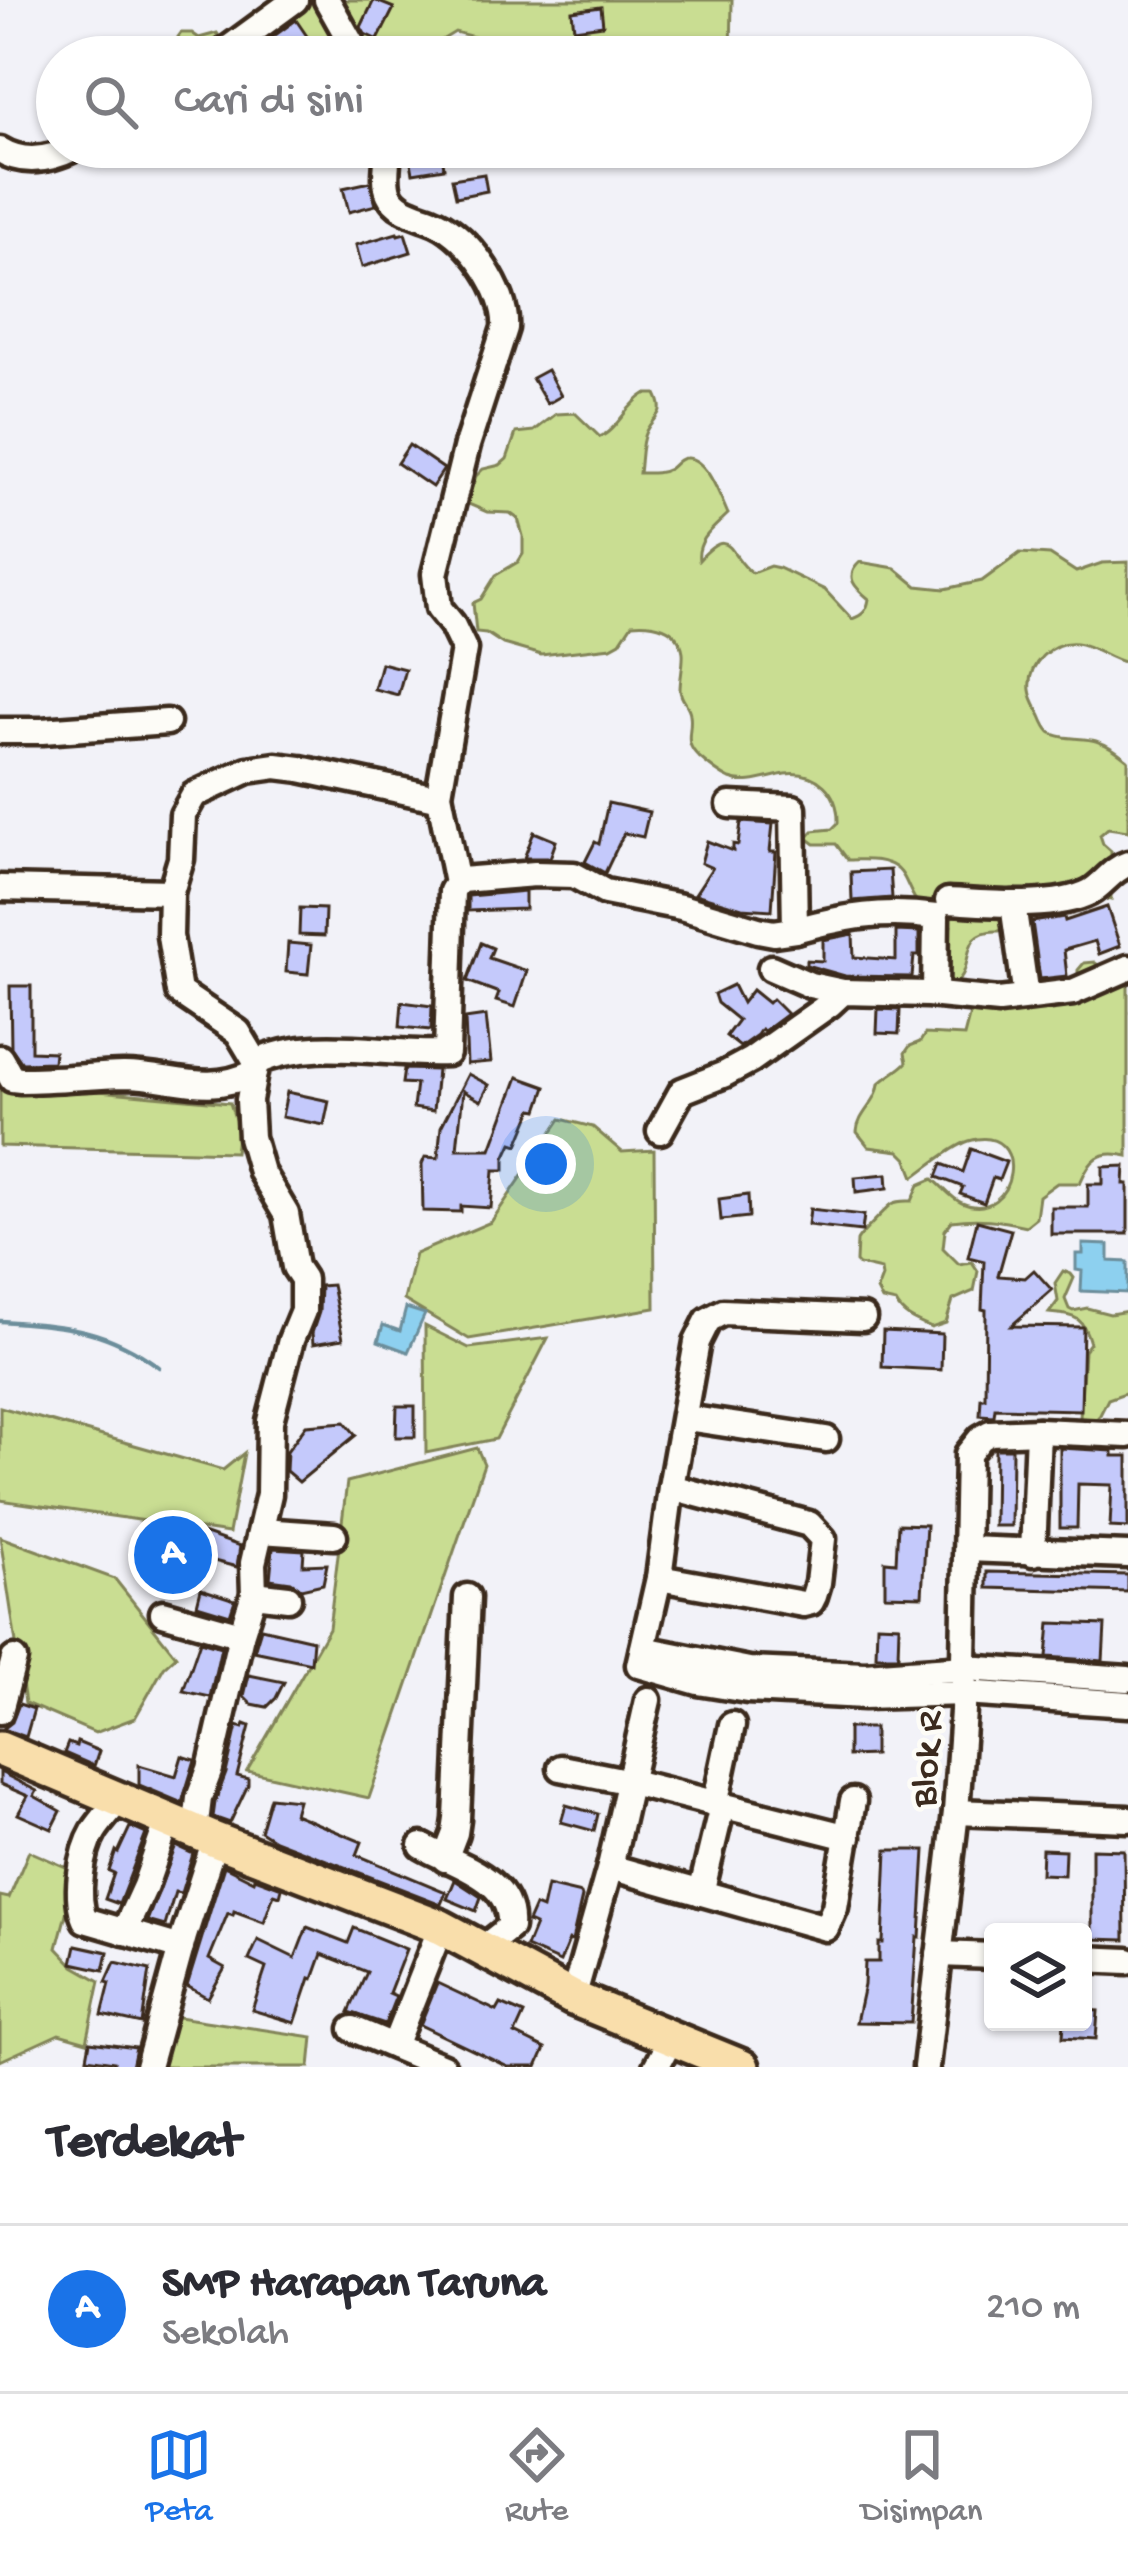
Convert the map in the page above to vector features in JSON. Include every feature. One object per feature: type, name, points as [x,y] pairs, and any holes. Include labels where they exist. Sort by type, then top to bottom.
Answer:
[{"type":"main road","points":[[0,1749],[441,1927],[664,2052],[742,2067]]},
{"type":"street","points":[[246,36],[295,0]]},
{"type":"street","points":[[327,0],[347,36]]},
{"type":"street","points":[[0,150],[14,158],[36,158]]},
{"type":"street","points":[[387,168],[391,197],[400,207],[449,230],[467,245],[506,314],[435,574],[439,608],[464,649],[439,794],[457,883]]},
{"type":"street","points":[[0,731],[167,722]]},
{"type":"street","points":[[148,2067],[181,1948],[199,1798],[254,1594],[253,1563],[269,1494],[270,1421],[303,1311],[303,1280],[286,1214],[261,1172],[251,1137],[249,1100],[254,1068],[238,1032],[179,992],[170,936],[171,892],[181,859],[183,815],[203,789],[248,770],[276,766],[432,797],[439,794]]},
{"type":"street","points":[[730,805],[793,808],[795,930]]},
{"type":"street","points":[[948,901],[1055,901],[1090,892],[1128,864]]},
{"type":"street","points":[[0,1058],[12,1079],[129,1075],[216,1085],[232,1084],[294,1050],[446,1053],[452,891],[461,880],[535,874],[574,875],[605,892],[774,933],[849,916],[900,912],[936,917],[935,994]]},
{"type":"street","points":[[0,888],[171,892]]},
{"type":"street","points":[[1013,904],[1026,998]]},
{"type":"street","points":[[771,968],[809,985],[843,992],[999,1001],[1072,992],[1128,968]]},
{"type":"street","points":[[661,1131],[682,1091],[751,1060],[843,992]]},
{"type":"street","points":[[862,1318],[723,1312],[708,1320],[697,1342],[659,1578],[639,1665],[747,1690],[865,1675],[1128,1679]]},
{"type":"street","points":[[686,1418],[826,1439]]},
{"type":"street","points":[[1033,1552],[1038,1431],[1128,1435]]},
{"type":"street","name":"Blok R","points":[[926,2067],[956,1812],[965,1680],[968,1454],[990,1433],[1038,1431]]},
{"type":"street","points":[[659,1578],[803,1604],[814,1596],[822,1556],[823,1539],[808,1524],[671,1487]]},
{"type":"street","points":[[262,1532],[334,1536]]},
{"type":"street","points":[[967,1549],[1128,1555]]},
{"type":"street","points":[[254,1594],[288,1598]]},
{"type":"street","points":[[467,1597],[457,1820],[455,1833],[433,1852],[483,1875],[508,1904],[511,1927],[482,1949]]},
{"type":"street","points":[[163,1612],[241,1635]]},
{"type":"street","points":[[0,1711],[14,1659]]},
{"type":"street","points":[[965,1680],[1128,1704]]},
{"type":"street","points":[[573,1998],[610,1867],[648,1700]]},
{"type":"street","points":[[701,1893],[732,1725]]},
{"type":"street","points":[[561,1768],[848,1837]]},
{"type":"street","points":[[119,1799],[92,1834],[84,1859],[80,1908],[85,1920],[181,1948]]},
{"type":"street","points":[[610,1867],[826,1928],[835,1907],[853,1801]]},
{"type":"street","points":[[956,1812],[1128,1819]]},
{"type":"street","points":[[124,1932],[146,1886],[193,1830]]},
{"type":"street","points":[[394,2046],[441,1927]]},
{"type":"street","points":[[939,1954],[984,1956]]},
{"type":"street","points":[[1092,1959],[1128,1961]]},
{"type":"street","points":[[353,2029],[440,2066]]},
{"type":"green space","points":[[299,0],[732,0],[731,36],[470,36],[455,32],[448,36],[234,36]]},
{"type":"green space","points":[[645,394],[656,394],[660,407],[644,436],[639,473],[662,472],[681,459],[694,460],[712,480],[728,514],[703,540],[699,560],[724,544],[752,573],[770,566],[779,568],[825,590],[852,619],[864,612],[869,599],[852,577],[860,562],[895,568],[917,586],[945,589],[982,581],[1020,553],[1050,555],[1076,572],[1102,563],[1128,562],[1128,663],[1083,644],[1067,643],[1043,656],[1030,680],[1033,700],[1050,732],[1101,743],[1128,760],[1128,831],[1108,828],[1100,835],[1111,851],[1111,900],[1076,891],[999,931],[985,932],[971,945],[958,981],[948,986],[939,980],[943,944],[951,926],[948,918],[922,907],[896,868],[878,860],[848,860],[836,844],[815,844],[807,838],[813,831],[832,829],[838,823],[835,802],[824,785],[797,774],[737,781],[694,751],[689,741],[689,711],[680,690],[683,652],[670,631],[632,624],[611,647],[541,655],[476,632],[473,603],[481,599],[496,575],[518,562],[523,536],[518,519],[510,513],[487,512],[466,503],[476,476],[507,459],[516,433],[534,431],[556,414],[575,413],[600,437]]},
{"type":"green space","points":[[1094,962],[1128,983],[1128,1156],[1103,1155],[1092,1162],[1080,1183],[1057,1183],[1039,1196],[1036,1218],[1026,1226],[952,1221],[945,1230],[943,1248],[959,1264],[972,1262],[978,1271],[974,1291],[953,1300],[946,1323],[931,1328],[916,1321],[896,1303],[882,1300],[877,1290],[881,1270],[856,1262],[857,1241],[892,1204],[912,1201],[919,1185],[933,1179],[962,1203],[981,1206],[995,1200],[1010,1174],[1009,1158],[1003,1146],[989,1139],[969,1141],[914,1177],[899,1151],[869,1147],[857,1132],[861,1119],[879,1084],[907,1062],[905,1053],[925,1034],[964,1036],[971,1009],[1078,989],[1078,970]]},
{"type":"green space","points":[[0,1082],[230,1103],[238,1128],[235,1152],[0,1146]]},
{"type":"green space","points":[[561,1119],[593,1127],[622,1152],[654,1150],[655,1308],[469,1339],[404,1300],[415,1254],[491,1222]]},
{"type":"green space","points":[[1063,1271],[1074,1278],[1065,1299],[1069,1309],[1110,1314],[1128,1311],[1128,1392],[1108,1399],[1089,1427],[1080,1422],[1084,1351],[1090,1343],[1087,1334],[1077,1319],[1049,1313],[1058,1301],[1055,1283]]},
{"type":"green space","points":[[425,1326],[469,1348],[548,1338],[496,1439],[426,1453]]},
{"type":"green space","points":[[0,1407],[223,1470],[244,1453],[229,1533],[0,1500]]},
{"type":"green space","points":[[477,1448],[484,1464],[369,1798],[247,1771],[329,1628],[347,1482]]},
{"type":"green space","points":[[0,1537],[115,1579],[176,1656],[164,1667],[135,1718],[95,1733],[25,1703]]},
{"type":"green space","points":[[29,1851],[77,1872],[57,1948],[74,1966],[100,1981],[87,2042],[59,2034],[0,2061],[0,1896],[9,1898]]},
{"type":"green space","points":[[158,2014],[313,2037],[310,2067],[149,2067]]},
{"type":"water","points":[[1083,1244],[1109,1245],[1109,1261],[1128,1262],[1128,1293],[1081,1291],[1082,1271],[1076,1270],[1076,1254],[1083,1254]]},
{"type":"water","points":[[406,1308],[425,1314],[408,1352],[378,1341],[383,1325],[400,1331]]},
{"type":"building","points":[[374,0],[394,8],[380,36],[365,34],[361,27]]},
{"type":"building","points":[[601,7],[603,25],[574,29],[572,11]]},
{"type":"building","points":[[296,20],[307,36],[274,36]]},
{"type":"building","points":[[484,174],[487,191],[456,197],[452,179]]},
{"type":"building","points":[[370,182],[376,205],[349,212],[343,188]]},
{"type":"building","points":[[405,233],[411,252],[362,267],[356,245]]},
{"type":"building","points":[[547,370],[561,396],[547,404],[532,378]]},
{"type":"building","points":[[409,445],[444,469],[432,487],[397,463]]},
{"type":"building","points":[[381,663],[405,669],[398,695],[374,689]]},
{"type":"building","points":[[608,803],[649,812],[643,837],[624,833],[605,873],[585,862],[595,842],[599,844]]},
{"type":"building","points":[[741,822],[773,824],[772,910],[742,908],[695,894],[712,868],[701,863],[707,841],[733,851]]},
{"type":"building","points":[[534,832],[556,841],[550,858],[524,858]]},
{"type":"building","points":[[890,870],[892,898],[852,901],[851,872]]},
{"type":"building","points":[[525,891],[525,909],[468,911],[468,896]]},
{"type":"building","points":[[1107,907],[1120,946],[1099,954],[1095,941],[1064,950],[1067,976],[1040,979],[1032,922],[1064,917],[1065,921]]},
{"type":"building","points":[[300,908],[325,909],[324,936],[299,935]]},
{"type":"building","points":[[896,931],[919,932],[919,956],[914,956],[912,977],[845,976],[806,965],[806,960],[823,961],[823,940],[853,934],[854,957],[896,960]]},
{"type":"building","points":[[288,943],[311,945],[308,974],[286,972]]},
{"type":"building","points":[[481,943],[493,948],[489,958],[527,971],[515,1007],[496,1001],[499,993],[467,981]]},
{"type":"building","points":[[733,985],[742,1003],[752,990],[768,1003],[772,999],[787,1014],[740,1047],[726,1036],[738,1020],[717,1003],[714,994]]},
{"type":"building","points":[[10,986],[31,986],[31,1051],[54,1052],[53,1062],[22,1063],[11,1047]]},
{"type":"building","points":[[402,1002],[432,1006],[431,1030],[400,1027]]},
{"type":"building","points":[[878,1009],[900,1010],[899,1034],[877,1033]]},
{"type":"building","points":[[486,1016],[491,1062],[467,1064],[465,1019]]},
{"type":"building","points":[[404,1069],[437,1070],[433,1111],[413,1108],[416,1084],[402,1083]]},
{"type":"building","points":[[468,1074],[489,1085],[481,1101],[463,1091],[457,1149],[491,1149],[518,1077],[546,1087],[518,1145],[512,1143],[505,1170],[494,1170],[491,1208],[423,1211],[422,1164],[425,1157],[438,1158],[441,1127]]},
{"type":"building","points":[[287,1092],[329,1101],[324,1125],[282,1117]]},
{"type":"building","points":[[971,1149],[1006,1162],[999,1180],[993,1178],[984,1203],[960,1194],[963,1187],[937,1177],[942,1164],[963,1172]]},
{"type":"building","points":[[1125,1166],[1128,1234],[1051,1234],[1051,1207],[1088,1207],[1088,1184],[1103,1184],[1103,1167]]},
{"type":"building","points":[[887,1174],[888,1188],[856,1192],[855,1177]]},
{"type":"building","points":[[748,1195],[749,1217],[721,1220],[719,1199]]},
{"type":"building","points":[[810,1209],[864,1215],[862,1231],[808,1225]]},
{"type":"building","points":[[977,1221],[1011,1230],[998,1276],[1025,1278],[1034,1270],[1052,1290],[1011,1326],[1083,1327],[1081,1410],[995,1408],[994,1416],[980,1415],[981,1398],[985,1398],[984,1261],[968,1257]]},
{"type":"building","points":[[332,1285],[343,1339],[313,1344],[320,1286]]},
{"type":"building","points":[[883,1331],[942,1334],[941,1370],[882,1367]]},
{"type":"building","points":[[397,1406],[415,1406],[415,1437],[396,1437]]},
{"type":"building","points":[[345,1422],[356,1435],[299,1482],[286,1471],[287,1451],[306,1425]]},
{"type":"building","points":[[1060,1448],[1128,1456],[1128,1528],[1110,1527],[1112,1485],[1078,1484],[1077,1528],[1060,1528]]},
{"type":"building","points":[[995,1449],[1012,1449],[1011,1526],[994,1526]]},
{"type":"building","points":[[168,1521],[240,1546],[237,1567],[191,1555],[183,1580],[152,1570]]},
{"type":"building","points":[[898,1524],[926,1525],[922,1596],[885,1595],[885,1561],[896,1562]]},
{"type":"building","points":[[273,1548],[304,1550],[303,1565],[327,1564],[323,1584],[301,1589],[270,1579]]},
{"type":"building","points":[[987,1572],[1128,1575],[1128,1592],[987,1588]]},
{"type":"building","points":[[201,1589],[235,1600],[230,1615],[197,1605]]},
{"type":"building","points":[[1050,1623],[1105,1625],[1103,1661],[1047,1657]]},
{"type":"building","points":[[877,1624],[899,1625],[898,1656],[876,1656]]},
{"type":"building","points":[[261,1628],[313,1640],[311,1663],[254,1651]]},
{"type":"building","points":[[200,1641],[221,1647],[210,1697],[183,1691]]},
{"type":"building","points":[[249,1675],[284,1682],[267,1707],[252,1704],[244,1696]]},
{"type":"building","points":[[19,1704],[34,1709],[26,1737],[3,1729],[12,1722]]},
{"type":"building","points":[[237,1726],[250,1726],[237,1776],[248,1779],[248,1785],[230,1823],[213,1817],[215,1802]]},
{"type":"building","points":[[848,1728],[874,1728],[874,1755],[848,1756]]},
{"type":"building","points":[[77,1742],[99,1751],[94,1766],[64,1753],[68,1743],[76,1746]]},
{"type":"building","points":[[182,1756],[195,1760],[182,1803],[139,1785],[139,1765],[176,1776]]},
{"type":"building","points":[[0,1772],[37,1791],[34,1796],[61,1811],[52,1829],[18,1814],[28,1796],[0,1784]]},
{"type":"building","points":[[270,1797],[298,1800],[294,1814],[362,1842],[357,1855],[446,1892],[441,1904],[274,1840],[260,1831]]},
{"type":"building","points":[[566,1805],[598,1814],[594,1831],[561,1822]]},
{"type":"building","points":[[130,1827],[146,1834],[119,1904],[105,1899],[114,1873],[109,1871]]},
{"type":"building","points":[[176,1846],[193,1854],[165,1926],[147,1921]]},
{"type":"building","points":[[1042,1849],[1065,1850],[1064,1875],[1041,1874]]},
{"type":"building","points":[[1092,1849],[1124,1850],[1125,1940],[1092,1939]]},
{"type":"building","points":[[887,1850],[925,1850],[911,2023],[856,2022],[865,1962],[879,1962],[879,1943],[883,1943]]},
{"type":"building","points":[[224,1866],[282,1888],[280,1896],[274,1894],[264,1922],[228,1913],[209,1959],[225,1968],[208,1998],[187,1986]]},
{"type":"building","points":[[455,1880],[481,1897],[476,1911],[447,1899]]},
{"type":"building","points":[[547,1886],[582,1897],[572,1941],[560,1962],[526,1947],[535,1925],[528,1922],[535,1906],[542,1909]]},
{"type":"building","points":[[307,1927],[348,1943],[354,1928],[406,1949],[389,1993],[396,1996],[385,2024],[349,2012],[367,1972],[322,1954],[295,2023],[252,2010],[266,1968],[249,1960],[258,1940],[295,1958]]},
{"type":"building","points":[[76,1945],[108,1952],[104,1970],[72,1963]]},
{"type":"building","points":[[115,1962],[150,1970],[142,2024],[102,2015],[110,1983],[106,1982]]},
{"type":"building","points":[[437,1983],[497,2011],[501,2004],[524,2014],[515,2034],[545,2049],[537,2067],[508,2067],[420,2025]]},
{"type":"building","points":[[1092,2011],[1098,2011],[1096,2039],[1063,2037],[1063,2031],[1092,2031]]},
{"type":"building","points":[[90,2042],[136,2048],[132,2067],[113,2067],[114,2062],[87,2058]]},
{"type":"waterway","points":[[0,1321],[102,1336],[159,1367]]},
{"type":"place","name":"SMP Harapan Taruna","points":[[173,1555]]}]
